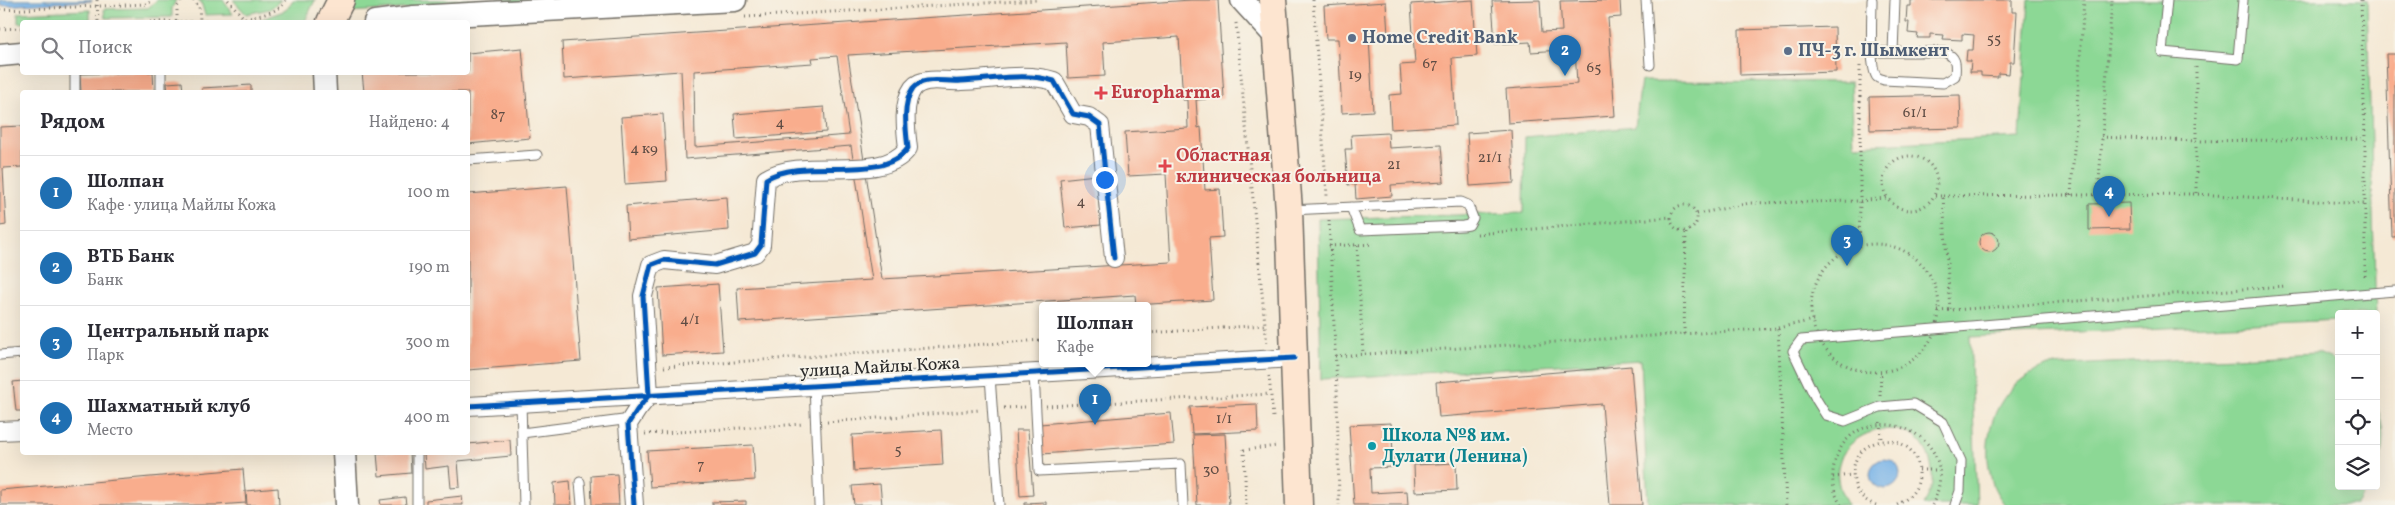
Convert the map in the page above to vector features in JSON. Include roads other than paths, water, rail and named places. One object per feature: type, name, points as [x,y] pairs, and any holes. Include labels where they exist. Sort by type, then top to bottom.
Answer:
[{"type":"main road","points":[[331,20],[342,0]]},
{"type":"main road","points":[[1273,0],[1289,210],[1299,505]]},
{"type":"street","points":[[390,20],[414,17],[738,9]]},
{"type":"street","points":[[1239,9],[1276,37]]},
{"type":"street","points":[[0,54],[20,54]]},
{"type":"street","points":[[324,75],[325,90]]},
{"type":"street","points":[[634,505],[630,427],[649,395],[643,296],[651,265],[664,260],[715,265],[755,253],[761,245],[766,179],[785,170],[846,169],[894,161],[908,148],[906,120],[913,88],[918,83],[929,81],[1044,78],[1054,81],[1073,114],[1096,121],[1100,125],[1114,258]]},
{"type":"street","name":"улица Майлы Кожа","points":[[1151,366],[1294,358]]},
{"type":"street","name":"улица Майлы Кожа","points":[[470,406],[1142,367]]},
{"type":"street","points":[[0,431],[20,430]]},
{"type":"street","points":[[344,455],[347,505]]},
{"type":"lane","points":[[1646,0],[1650,65]]},
{"type":"lane","points":[[1872,0],[1873,52],[1874,69],[1877,76],[1884,80],[1943,82],[1955,76],[1956,60],[1952,55],[1944,52],[1873,52]]},
{"type":"lane","points":[[1894,52],[1895,0]]},
{"type":"lane","points":[[2167,0],[2162,52],[2238,59],[2244,0]]},
{"type":"lane","points":[[75,75],[75,90]]},
{"type":"lane","points":[[161,75],[161,90]]},
{"type":"lane","points":[[470,160],[537,155]]},
{"type":"lane","points":[[1289,210],[1328,208],[1461,202],[1468,205],[1473,218],[1469,225],[1464,226],[1360,230],[1351,207]]},
{"type":"lane","points":[[1956,505],[1960,491],[1961,461],[1943,422],[1913,404],[1880,407],[1845,421],[1826,415],[1816,399],[1793,351],[1801,340],[2395,291]]},
{"type":"lane","points":[[0,355],[20,354]]},
{"type":"lane","points":[[1034,373],[1039,470],[1181,464],[1183,505]]},
{"type":"lane","points":[[990,376],[999,505]]},
{"type":"lane","points":[[814,386],[819,505]]},
{"type":"lane","points":[[521,403],[524,505]]},
{"type":"lane","points":[[522,432],[630,427]]},
{"type":"lane","points":[[417,455],[417,505]]},
{"type":"lane","points":[[580,482],[582,505]]},
{"type":"water","points":[[0,0],[92,0],[92,1],[0,6]]},
{"type":"water","points":[[1885,459],[1896,463],[1900,474],[1896,485],[1885,489],[1874,485],[1870,474],[1874,463]]},
{"type":"place","name":"Home Credit Bank","points":[[1352,38]]},
{"type":"place","name":"ПЧ-3 г. Шымкент","points":[[1788,51]]},
{"type":"place","name":"ВТБ Банк","points":[[1565,76]]},
{"type":"place","name":"Europharma","points":[[1101,93]]},
{"type":"place","name":"Областная клиническая больница","points":[[1165,166]]},
{"type":"place","name":"Шахматный клуб","points":[[2109,217]]},
{"type":"place","name":"Центральный парк","points":[[1847,266]]},
{"type":"place","name":"Шолпан","points":[[1095,425]]},
{"type":"place","name":"Школа №8 им. Дулати (Ленина)","points":[[1372,446]]}]
